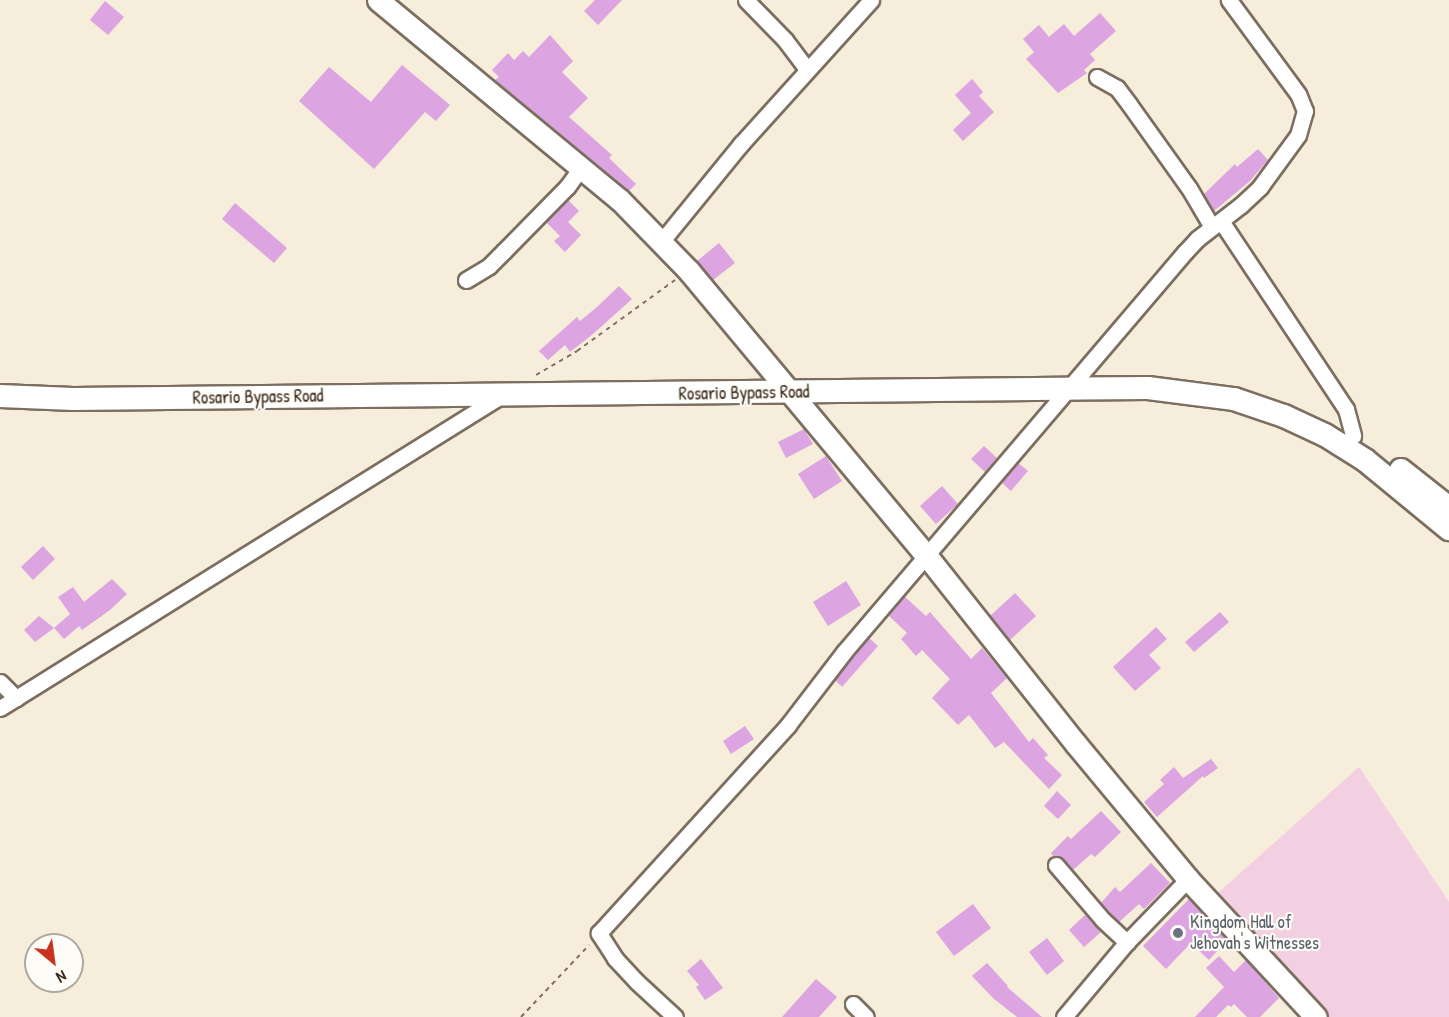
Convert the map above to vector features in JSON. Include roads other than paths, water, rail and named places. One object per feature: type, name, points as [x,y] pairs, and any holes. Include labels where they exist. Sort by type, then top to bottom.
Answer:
[{"type":"main road","name":"Rosario Bypass Road","points":[[0,396],[73,399],[501,395],[785,386],[1190,378],[1233,387],[1283,402],[1353,436],[1375,449],[1449,508]]},
{"type":"main road","name":"Rosario Bypass Road","points":[[0,381],[83,384],[526,381],[785,386]]},
{"type":"main road","name":"Rosario Bypass Road","points":[[1076,381],[1234,399],[1284,416],[1325,435],[1365,460],[1449,529]]},
{"type":"street","points":[[378,0],[620,200],[688,271],[926,555],[1076,744],[1188,879],[1316,1017]]},
{"type":"street","points":[[746,0],[785,40],[807,69]]},
{"type":"street","points":[[661,242],[741,144],[871,0]]},
{"type":"street","points":[[675,1017],[615,958],[599,933],[780,734],[926,555],[1185,252],[1260,187],[1298,135],[1305,111],[1298,94],[1229,0]]},
{"type":"street","points":[[1097,78],[1117,88],[1217,224],[1346,409],[1353,436]]},
{"type":"street","points":[[466,280],[496,258],[567,187],[581,168]]},
{"type":"street","points":[[0,708],[501,395]]},
{"type":"street","points":[[0,682],[16,698]]},
{"type":"street","points":[[1056,865],[1103,920],[1127,942]]},
{"type":"street","points":[[1064,1017],[1127,942],[1188,879]]},
{"type":"street","points":[[853,1004],[866,1017]]},
{"type":"place","name":"Kingdom Hall of Jehovah's Witnesses","points":[[1178,933]]}]
